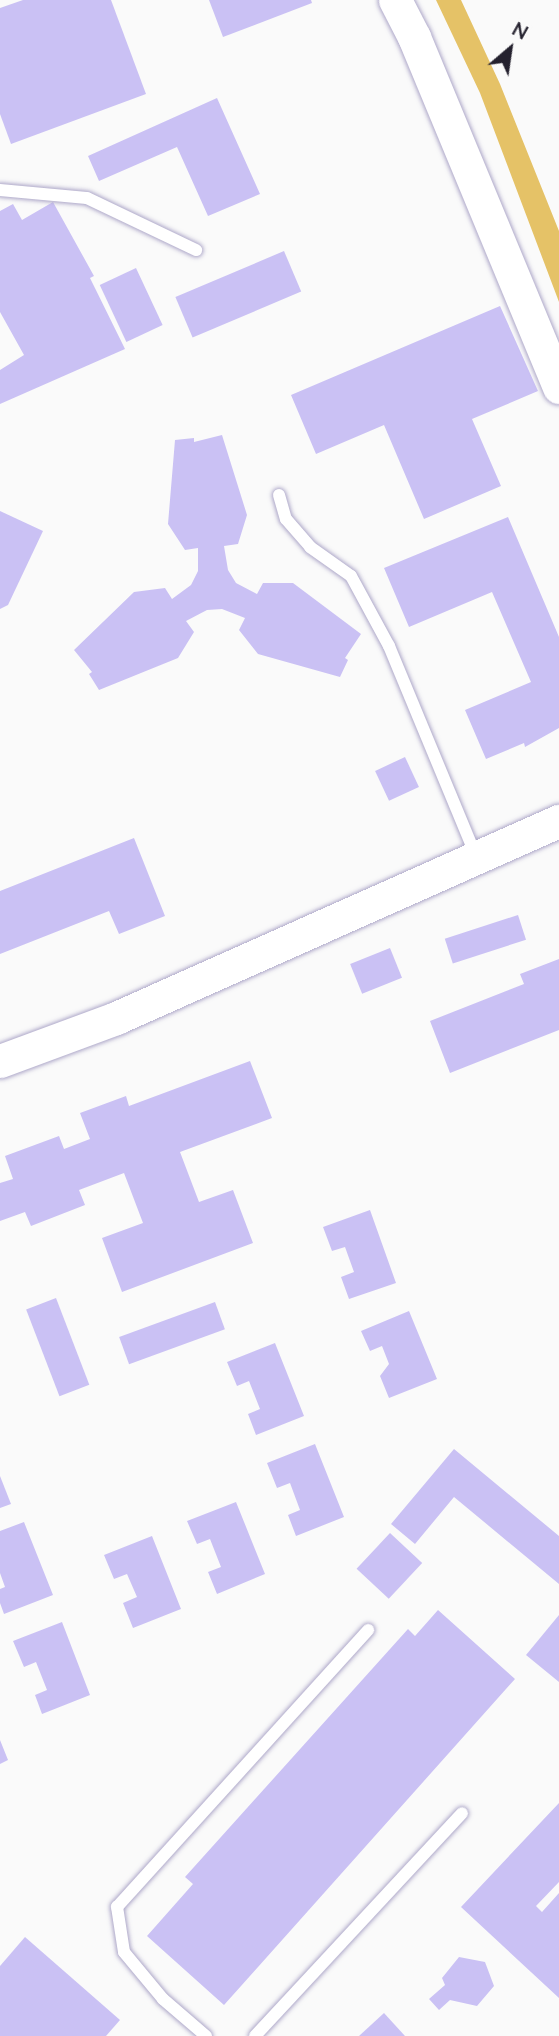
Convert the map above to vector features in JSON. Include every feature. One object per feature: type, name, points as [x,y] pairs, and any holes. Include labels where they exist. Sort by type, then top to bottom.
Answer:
[{"type":"street","points":[[394,0],[414,37],[559,387]]},
{"type":"street","points":[[0,1061],[116,1018],[559,821]]},
{"type":"lane","points":[[0,190],[87,198],[195,250]]},
{"type":"lane","points":[[279,495],[286,519],[310,547],[351,576],[390,646],[477,858]]},
{"type":"lane","points":[[206,2036],[163,1999],[124,1952],[117,1907],[368,1630]]},
{"type":"lane","points":[[255,2036],[462,1812]]},
{"type":"shaded area","points":[[436,0],[461,0],[500,84],[559,231],[559,302],[480,93]]},
{"type":"building","points":[[23,0],[111,0],[146,94],[11,144],[0,114],[0,8]]},
{"type":"building","points":[[209,0],[311,0],[312,3],[223,37]]},
{"type":"building","points":[[217,98],[260,194],[208,216],[177,147],[99,181],[88,156]]},
{"type":"building","points":[[53,202],[94,276],[90,278],[125,349],[0,404],[0,370],[24,355],[0,312],[0,211],[13,204],[22,220]]},
{"type":"building","points":[[284,251],[301,292],[193,338],[175,297]]},
{"type":"building","points":[[136,268],[163,325],[126,342],[100,285]]},
{"type":"building","points":[[500,306],[538,391],[472,419],[501,486],[424,519],[384,425],[316,454],[291,395]]},
{"type":"building","points":[[222,435],[247,515],[238,544],[224,546],[228,570],[236,583],[257,594],[263,583],[293,583],[361,634],[345,658],[348,660],[340,677],[258,654],[239,630],[245,618],[222,609],[207,610],[186,621],[194,632],[178,658],[99,690],[89,674],[92,672],[74,650],[134,592],[165,588],[172,599],[191,585],[198,571],[198,548],[185,550],[168,524],[175,440],[194,438],[194,442]]},
{"type":"building","points":[[0,511],[43,531],[8,605],[0,609]]},
{"type":"building","points":[[508,517],[559,637],[559,728],[525,747],[524,743],[486,759],[465,710],[531,682],[492,592],[409,627],[384,568]]},
{"type":"building","points":[[405,757],[419,787],[389,801],[375,771]]},
{"type":"building","points":[[134,838],[165,916],[119,934],[109,911],[0,954],[0,891]]},
{"type":"building","points":[[518,915],[526,940],[453,964],[445,939]]},
{"type":"building","points":[[390,948],[402,978],[362,994],[350,964]]},
{"type":"building","points":[[559,959],[559,1030],[450,1073],[430,1021],[524,984],[520,974]]},
{"type":"building","points":[[250,1061],[272,1118],[180,1152],[199,1202],[233,1190],[253,1243],[122,1292],[102,1238],[143,1223],[124,1173],[79,1190],[85,1205],[31,1226],[25,1212],[0,1221],[0,1183],[13,1179],[5,1156],[59,1136],[64,1149],[90,1139],[80,1113],[126,1096],[129,1106]]},
{"type":"building","points":[[370,1210],[396,1283],[349,1299],[341,1277],[354,1272],[345,1247],[332,1251],[323,1227]]},
{"type":"building","points":[[56,1298],[89,1385],[59,1396],[26,1309]]},
{"type":"building","points":[[215,1302],[225,1329],[129,1364],[119,1337]]},
{"type":"building","points":[[409,1311],[437,1379],[389,1398],[380,1376],[389,1364],[382,1346],[370,1351],[361,1331]]},
{"type":"building","points":[[275,1343],[304,1416],[256,1435],[248,1414],[260,1409],[249,1381],[237,1386],[227,1362]]},
{"type":"building","points":[[315,1444],[344,1517],[296,1536],[288,1515],[300,1510],[290,1483],[277,1488],[267,1463]]},
{"type":"building","points":[[454,1449],[559,1536],[559,1584],[454,1497],[415,1544],[391,1524]]},
{"type":"building","points":[[0,1476],[11,1504],[0,1508]]},
{"type":"building","points":[[236,1502],[265,1574],[217,1594],[208,1572],[221,1567],[210,1539],[197,1544],[187,1521]]},
{"type":"building","points":[[24,1522],[53,1595],[4,1614],[0,1603],[0,1589],[5,1587],[0,1573],[0,1531]]},
{"type":"building","points":[[390,1533],[422,1563],[389,1599],[357,1569]]},
{"type":"building","points":[[152,1536],[181,1609],[133,1628],[123,1603],[137,1597],[127,1574],[114,1579],[104,1555]]},
{"type":"building","points":[[438,1610],[515,1679],[224,2005],[147,1936],[193,1884],[185,1877],[408,1629],[415,1636]]},
{"type":"building","points":[[559,1615],[559,1682],[526,1655]]},
{"type":"building","points":[[62,1622],[90,1695],[42,1714],[35,1695],[47,1690],[36,1662],[24,1667],[13,1641]]},
{"type":"building","points":[[0,1740],[8,1760],[0,1764]]},
{"type":"building","points":[[559,1803],[559,1882],[536,1906],[542,1912],[559,1893],[559,1998],[461,1907]]},
{"type":"building","points":[[25,1937],[120,2020],[106,2036],[0,2036],[0,1966]]},
{"type":"building","points":[[459,1957],[485,1962],[494,1986],[477,2006],[450,2000],[439,2010],[429,1999],[445,1985],[442,1978]]},
{"type":"building","points":[[384,2013],[405,2036],[359,2036]]}]
